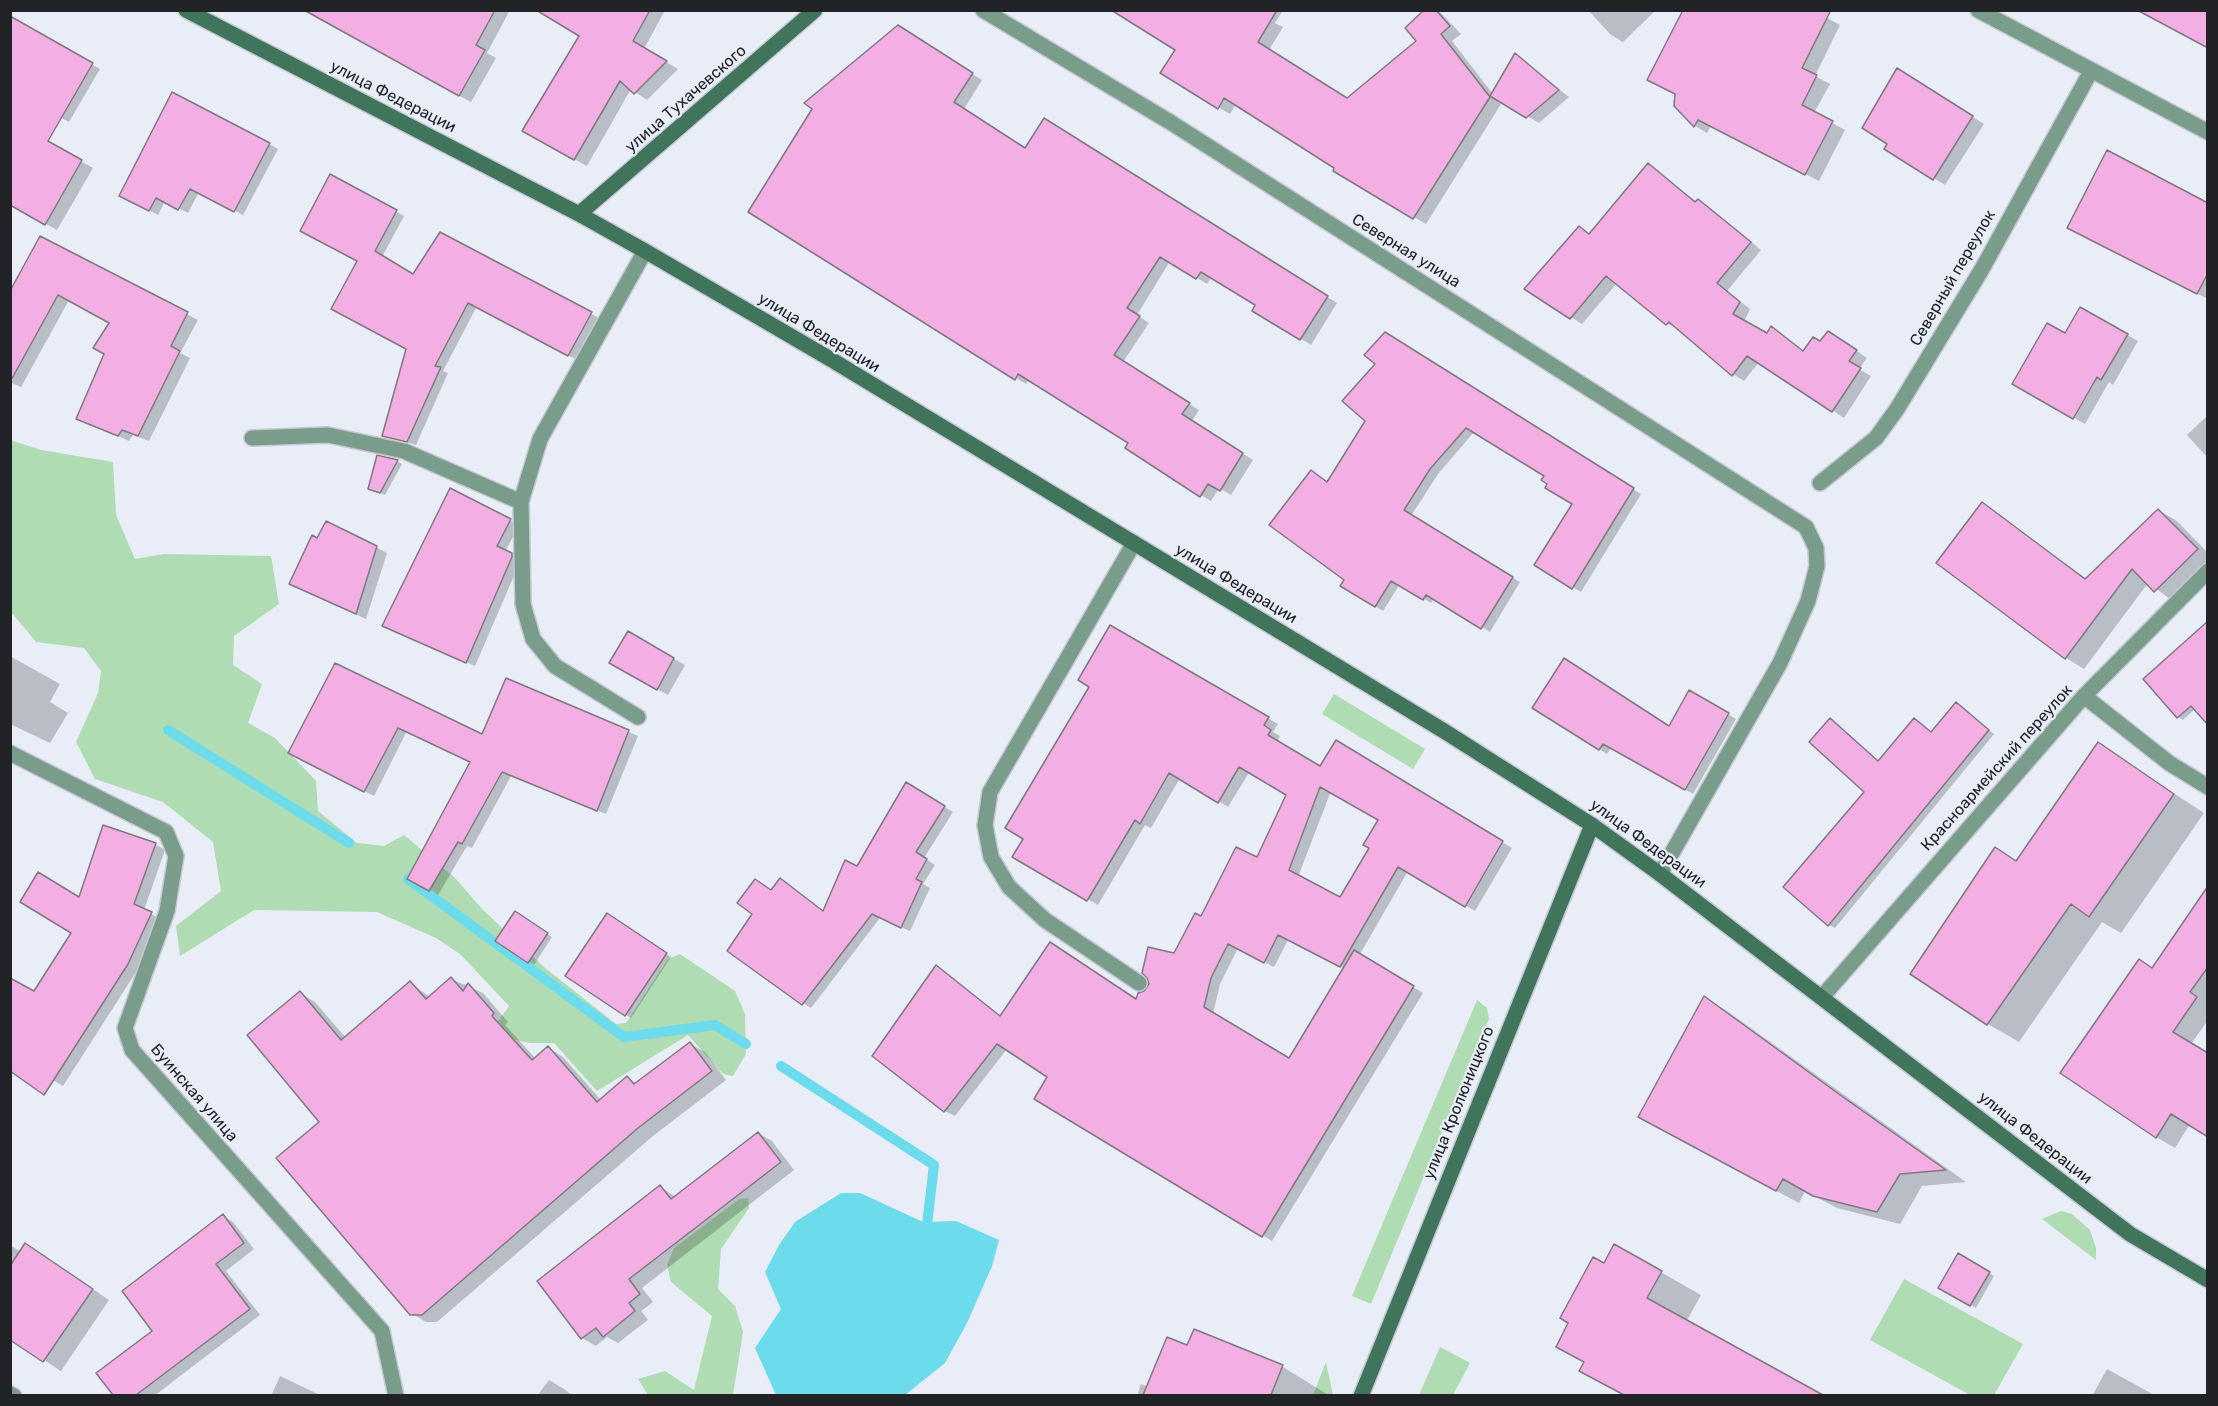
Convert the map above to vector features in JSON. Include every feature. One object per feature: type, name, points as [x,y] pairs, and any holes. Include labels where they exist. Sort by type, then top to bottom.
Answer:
[{"type":"main road","name":"улица Федерации","points":[[186,10],[579,214],[645,251],[832,360],[1444,731],[1592,825],[1822,997],[2130,1234],[2208,1280]]},
{"type":"main road","name":"улица Тухачевского","points":[[579,214],[815,10]]},
{"type":"main road","name":"улица Кролюницкого","points":[[1361,1395],[1592,825]]},
{"type":"street","name":"Северная улица","points":[[982,10],[1170,122],[1806,526],[1816,548],[1817,566],[1808,601],[1780,663],[1660,874]]},
{"type":"street","points":[[1978,10],[2208,132]]},
{"type":"street","name":"Северный переулок","points":[[1820,483],[1876,438],[1897,409],[1982,269],[2091,71]]},
{"type":"street","points":[[638,717],[555,666],[533,639],[523,604],[521,502],[540,439],[645,251]]},
{"type":"street","points":[[252,438],[328,435],[404,451],[521,502]]},
{"type":"street","points":[[1134,543],[990,792],[984,825],[991,857],[1010,887],[1045,920],[1139,983]]},
{"type":"street","name":"Красноармейский переулок","points":[[1822,997],[2084,696],[2208,572]]},
{"type":"street","points":[[2084,696],[2169,763],[2208,787]]},
{"type":"street","name":"Буинская улица","points":[[10,753],[166,832],[176,856],[167,911],[126,1028],[132,1050],[381,1331],[396,1395]]},
{"type":"green space","points":[[10,440],[41,450],[113,462],[116,515],[135,559],[163,554],[271,556],[279,604],[234,636],[233,665],[262,684],[248,723],[275,738],[316,781],[318,811],[357,843],[384,846],[404,835],[455,878],[483,910],[544,967],[616,1024],[626,1023],[668,959],[680,954],[735,991],[745,1014],[746,1054],[733,1076],[723,1074],[688,1035],[597,1091],[554,1043],[530,1043],[511,1039],[497,1023],[509,1006],[460,954],[436,938],[377,912],[254,910],[180,956],[176,926],[221,891],[213,842],[163,802],[95,779],[76,742],[98,693],[101,671],[84,648],[36,642],[11,612]]},
{"type":"green space","points":[[1334,694],[1425,749],[1413,769],[1322,714]]},
{"type":"green space","points":[[1477,1000],[1487,1008],[1489,1019],[1371,1304],[1352,1296]]},
{"type":"green space","points":[[748,1198],[749,1208],[721,1249],[718,1289],[735,1306],[743,1332],[733,1395],[648,1395],[638,1379],[665,1371],[694,1390],[712,1316],[671,1282],[667,1265],[674,1248],[739,1199]]},
{"type":"green space","points":[[2061,1211],[2072,1214],[2090,1230],[2096,1248],[2096,1260],[2042,1219]]},
{"type":"green space","points":[[1904,1279],[2023,1344],[1994,1395],[1970,1395],[1870,1340]]},
{"type":"green space","points":[[1440,1347],[1470,1363],[1453,1395],[1419,1395]]},
{"type":"green space","points":[[1326,1362],[1333,1395],[1313,1395]]},
{"type":"water","points":[[841,1193],[860,1193],[923,1222],[956,1221],[999,1240],[992,1266],[967,1323],[945,1363],[905,1395],[776,1395],[755,1348],[781,1309],[765,1272],[779,1245],[795,1222]]},
{"type":"building","points":[[304,10],[495,10],[476,45],[485,50],[459,96]]},
{"type":"building","points":[[536,10],[650,10],[633,41],[667,61],[634,94],[620,81],[574,160],[522,131],[579,36]]},
{"type":"building","points":[[1111,10],[1277,10],[1258,42],[1347,98],[1416,41],[1405,28],[1424,10],[1436,10],[1450,26],[1441,34],[1490,97],[1413,219],[1333,171],[1334,168],[1224,98],[1218,109],[1160,73],[1175,50]]},
{"type":"building","points":[[1683,10],[1831,10],[1802,68],[1817,75],[1802,105],[1833,121],[1805,175],[1698,120],[1694,127],[1674,106],[1675,94],[1647,80]]},
{"type":"building","points":[[2137,10],[2208,10],[2208,48]]},
{"type":"building","points":[[10,16],[93,63],[48,141],[82,160],[45,225],[10,205]]},
{"type":"building","points":[[898,25],[973,73],[954,102],[1025,148],[1044,118],[1328,296],[1300,340],[1252,311],[1255,305],[1201,272],[1196,279],[1160,257],[1127,308],[1140,316],[1114,355],[1190,403],[1182,414],[1243,453],[1220,491],[1208,484],[1200,497],[1125,448],[1128,443],[1018,374],[1015,380],[748,212],[812,109],[804,103]]},
{"type":"building","points":[[1515,53],[1559,90],[1526,118],[1490,96]]},
{"type":"building","points":[[1897,68],[1973,116],[1933,180],[1884,149],[1887,144],[1862,128]]},
{"type":"building","points":[[172,92],[270,143],[234,212],[190,189],[178,210],[156,198],[149,211],[119,196]]},
{"type":"building","points":[[2107,150],[2208,203],[2208,273],[2197,294],[2067,228]]},
{"type":"building","points":[[1648,163],[1695,202],[1698,199],[1751,242],[1717,283],[1740,302],[1733,314],[1767,333],[1771,326],[1803,351],[1813,337],[1820,341],[1828,331],[1857,350],[1849,361],[1861,368],[1832,412],[1747,356],[1732,376],[1669,322],[1666,325],[1606,276],[1570,319],[1524,289],[1579,226],[1589,234]]},
{"type":"building","points":[[330,174],[397,210],[375,251],[413,274],[440,232],[592,312],[568,356],[468,303],[435,366],[441,367],[407,442],[382,436],[406,349],[331,309],[357,261],[300,231]]},
{"type":"building","points":[[40,236],[188,312],[171,346],[180,351],[138,436],[122,430],[118,436],[76,419],[104,354],[93,348],[109,323],[58,295],[10,382],[10,291]]},
{"type":"building","points":[[2080,307],[2128,334],[2101,380],[2097,377],[2073,419],[2012,384],[2047,323],[2065,333]]},
{"type":"building","points":[[1385,332],[1634,488],[1572,589],[1534,565],[1572,504],[1545,488],[1547,484],[1541,480],[1544,476],[1466,428],[1430,469],[1404,510],[1513,577],[1481,629],[1426,595],[1423,600],[1391,581],[1375,607],[1340,586],[1344,580],[1269,525],[1311,470],[1327,482],[1365,421],[1342,401],[1375,364],[1364,355]]},
{"type":"building","points":[[377,455],[398,460],[380,493],[368,489]]},
{"type":"building","points":[[450,488],[511,519],[497,546],[512,553],[512,557],[466,663],[382,626]]},
{"type":"building","points":[[1982,502],[2085,579],[2158,509],[2198,549],[2154,592],[2132,569],[2065,659],[1936,563]]},
{"type":"building","points":[[326,521],[377,546],[356,614],[289,584],[312,535],[317,538]]},
{"type":"building","points":[[2208,621],[2208,725],[2191,706],[2177,718],[2143,679]]},
{"type":"building","points":[[1110,625],[1269,717],[1264,725],[1271,730],[1268,735],[1320,766],[1336,740],[1503,841],[1465,907],[1398,867],[1340,967],[1278,935],[1264,963],[1228,944],[1211,978],[1204,1007],[1289,1058],[1354,950],[1414,986],[1262,1237],[1034,1099],[1047,1077],[997,1044],[944,1112],[872,1056],[936,965],[1000,1016],[1050,942],[1136,999],[1138,993],[1144,991],[1149,984],[1142,973],[1148,947],[1174,953],[1195,913],[1201,916],[1236,847],[1257,857],[1286,795],[1239,767],[1218,803],[1169,773],[1140,824],[1135,820],[1087,901],[1012,857],[1023,839],[1005,828],[1089,687],[1078,680]],"holes":[[[1320,787],[1378,820],[1363,845],[1369,848],[1340,897],[1289,870]]]},
{"type":"building","points":[[628,631],[674,658],[657,690],[609,663]]},
{"type":"building","points":[[1564,658],[1669,726],[1689,690],[1729,713],[1685,790],[1603,744],[1599,750],[1532,708]]},
{"type":"building","points":[[335,663],[482,734],[506,678],[629,730],[597,811],[502,772],[462,844],[458,842],[429,891],[407,879],[470,762],[398,728],[364,792],[288,753]]},
{"type":"building","points":[[1956,702],[1989,730],[1828,926],[1783,887],[1864,792],[1809,742],[1830,718],[1878,761],[1914,718],[1931,732]]},
{"type":"building","points":[[2098,742],[2174,794],[2089,917],[2071,904],[1987,1025],[1910,974],[1995,847],[2016,861]]},
{"type":"building","points":[[906,782],[945,806],[916,852],[927,859],[916,879],[922,882],[901,928],[872,914],[802,1005],[727,951],[752,914],[737,903],[755,879],[771,890],[780,878],[823,911],[845,860],[857,866]]},
{"type":"building","points":[[103,825],[156,843],[134,904],[152,912],[128,964],[44,1095],[10,1071],[10,978],[34,991],[71,933],[20,902],[38,872],[79,897]]},
{"type":"building","points":[[2208,886],[2208,967],[2190,992],[2197,997],[2173,1032],[2208,1053],[2208,1137],[2171,1114],[2156,1138],[2060,1073],[2139,959],[2152,968]]},
{"type":"building","points":[[515,911],[548,933],[528,963],[495,941]]},
{"type":"building","points":[[607,913],[667,953],[625,1016],[565,976]]},
{"type":"building","points":[[451,977],[463,991],[468,983],[494,1013],[492,1016],[532,1060],[548,1046],[597,1102],[627,1076],[634,1084],[690,1042],[712,1071],[638,1128],[422,1315],[410,1315],[276,1158],[319,1122],[247,1035],[300,991],[341,1040],[410,981],[426,999]]},
{"type":"building","points":[[1704,996],[1946,1170],[1900,1174],[1877,1212],[1813,1196],[1783,1179],[1776,1191],[1638,1117]]},
{"type":"building","points":[[758,1132],[781,1162],[629,1279],[640,1294],[629,1303],[635,1311],[603,1337],[596,1328],[581,1339],[537,1281],[660,1185],[671,1199]]},
{"type":"building","points":[[223,1214],[244,1243],[216,1264],[250,1309],[136,1395],[113,1395],[96,1373],[152,1331],[122,1291]]},
{"type":"building","points":[[25,1243],[93,1289],[43,1362],[10,1340],[10,1266]]},
{"type":"building","points":[[1614,1244],[1662,1271],[1647,1298],[1823,1395],[1624,1395],[1579,1371],[1584,1362],[1556,1347],[1568,1323],[1560,1318],[1593,1257],[1604,1263]]},
{"type":"building","points":[[1958,1253],[1990,1272],[1970,1306],[1938,1288]]},
{"type":"building","points":[[1194,1329],[1283,1365],[1271,1395],[1143,1395],[1167,1337],[1187,1345]]},
{"type":"waterway","points":[[168,730],[349,843]]},
{"type":"waterway","points":[[408,879],[624,1037],[715,1025],[746,1044]]},
{"type":"waterway","points":[[781,1066],[934,1165],[926,1233]]}]
